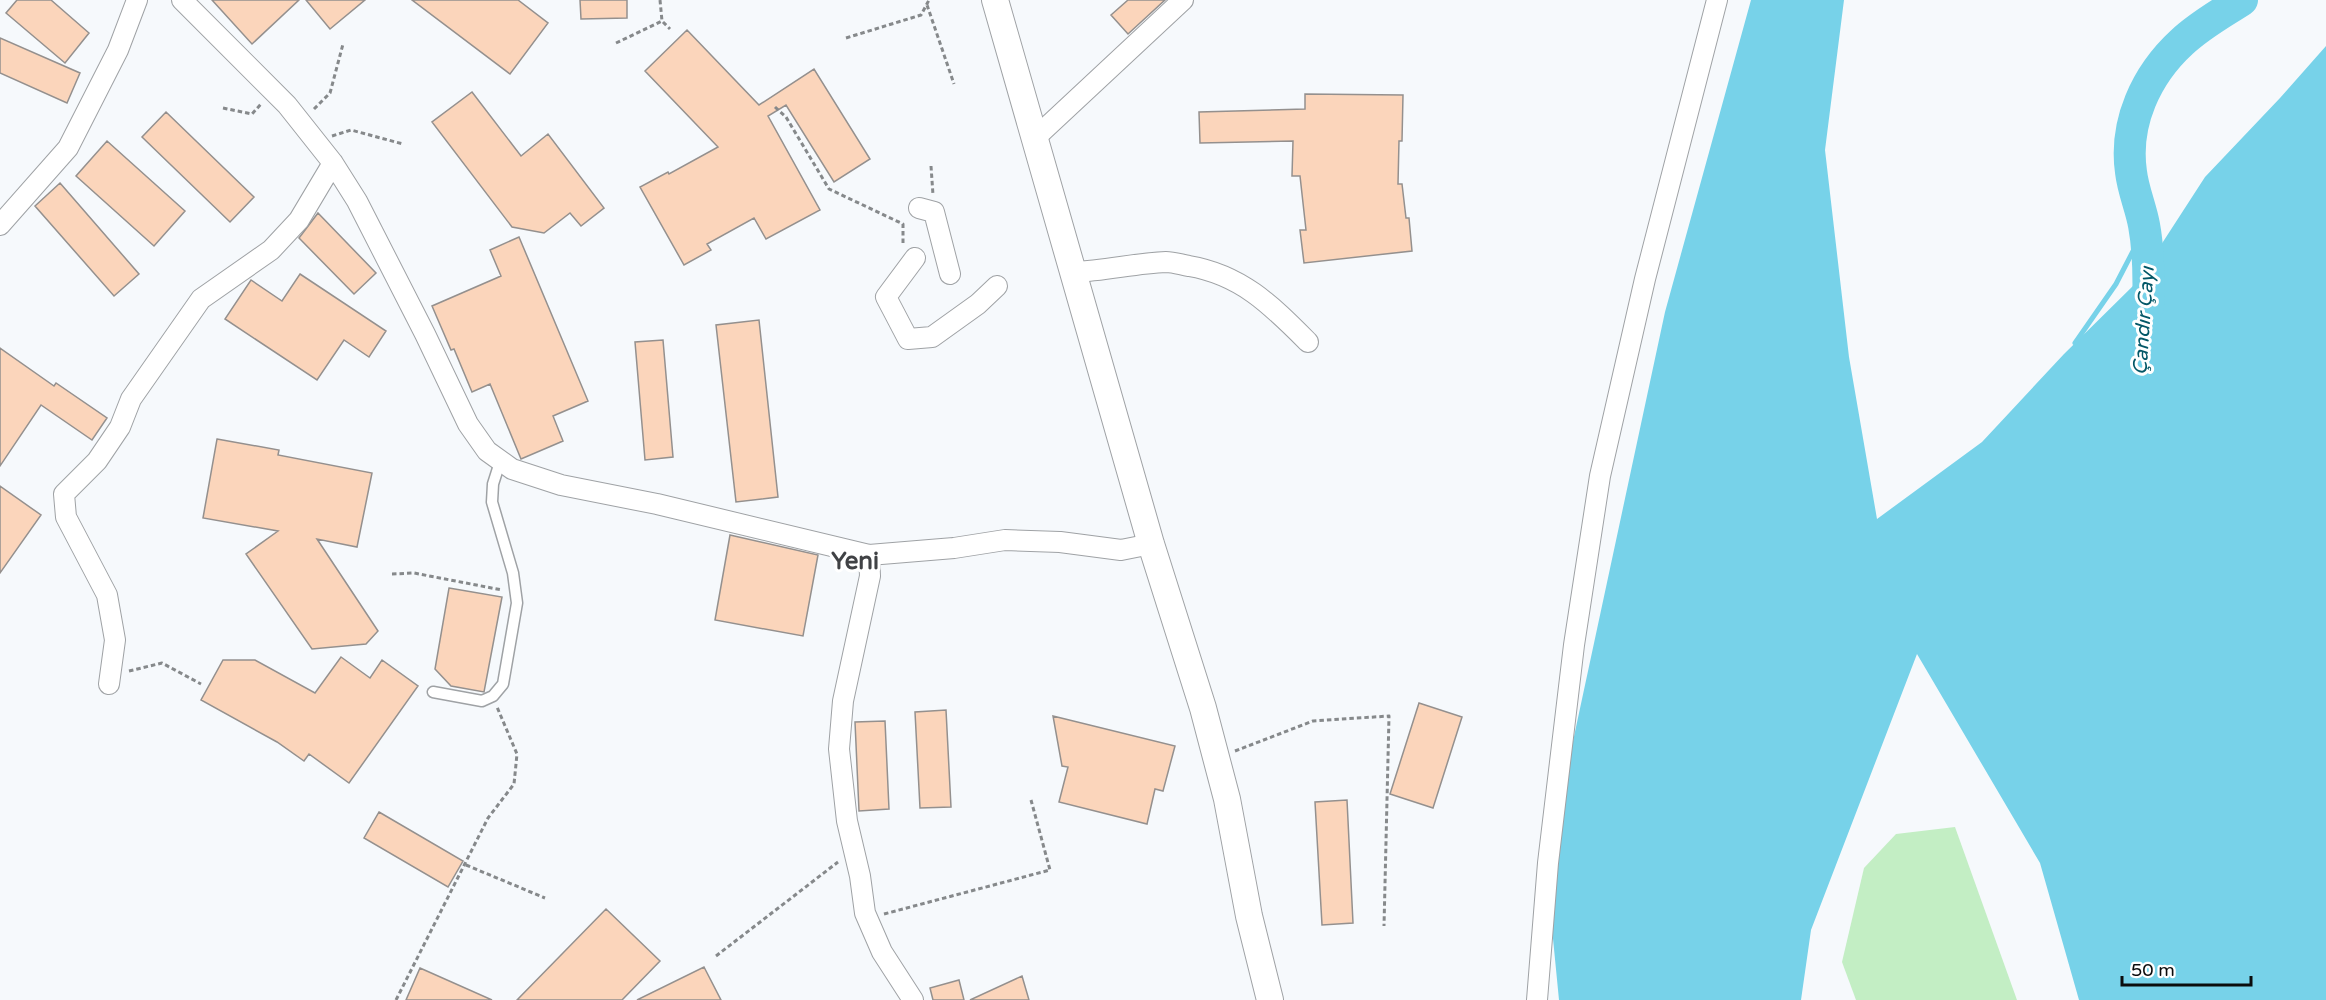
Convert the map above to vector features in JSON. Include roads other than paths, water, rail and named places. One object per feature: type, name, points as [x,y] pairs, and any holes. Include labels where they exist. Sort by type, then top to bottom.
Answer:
[{"type":"street","points":[[0,225],[68,148],[118,50],[137,0]]},
{"type":"street","points":[[182,0],[274,91],[333,163],[357,201],[425,333],[468,424],[487,451],[500,462],[527,475],[561,485],[657,504],[869,555],[954,548],[1005,540],[1060,542],[1121,549],[1151,543]]},
{"type":"street","points":[[995,0],[1151,543],[1217,758],[1249,916],[1270,1000]]},
{"type":"street","points":[[1035,138],[1184,0]]},
{"type":"street","points":[[1537,1000],[1548,863],[1574,645],[1600,476],[1645,279],[1717,0]]},
{"type":"street","points":[[110,680],[115,640],[107,595],[66,518],[64,494],[97,461],[120,427],[131,399],[201,299],[271,250],[298,220],[333,163]]},
{"type":"street","points":[[926,210],[950,274]]},
{"type":"street","points":[[909,258],[886,297],[908,339],[932,337],[978,304],[997,286]]},
{"type":"street","points":[[1074,272],[1104,271],[1168,262],[1207,269],[1243,284],[1273,307],[1308,342]]},
{"type":"street","points":[[869,555],[870,576],[843,701],[839,749],[847,821],[867,919],[882,952],[913,1000]]},
{"type":"lane","points":[[433,692],[476,701],[493,696],[503,684],[516,614],[516,593],[513,573],[492,502],[493,484],[500,462]]},
{"type":"water","points":[[1751,0],[1844,0],[1825,150],[1849,357],[1877,519],[1982,442],[2064,354],[2137,282],[2205,177],[2326,46],[2326,1000],[2079,1000],[2040,863],[1917,654],[1811,930],[1801,1000],[1559,1000],[1546,867],[1665,312]]},
{"type":"waterway","name":"Çandır Çayı","points":[[2148,307],[2146,235],[2133,185],[2130,154],[2131,136],[2140,101],[2158,69],[2182,42],[2196,30],[2242,0]]},
{"type":"waterway","points":[[2075,343],[2116,284],[2145,228]]},
{"type":"district","name":"Yeni","points":[[855,561]]}]
